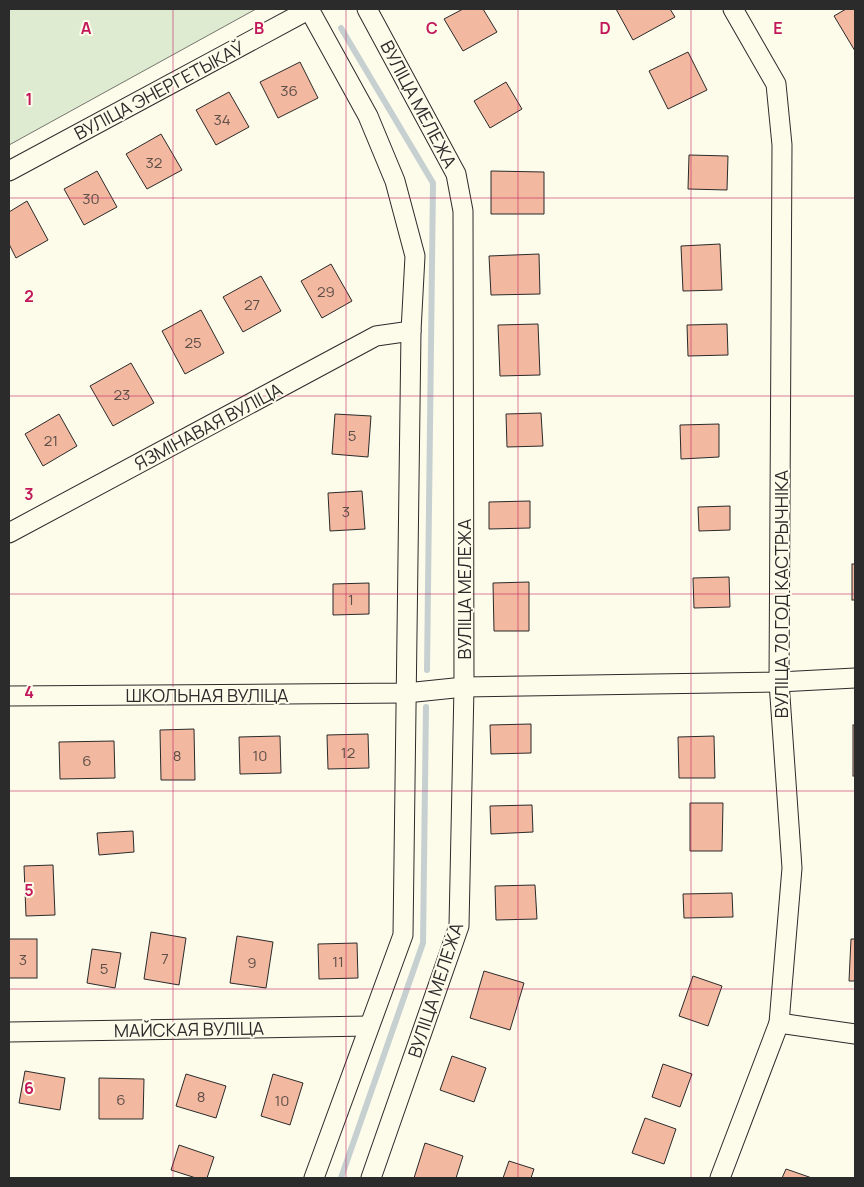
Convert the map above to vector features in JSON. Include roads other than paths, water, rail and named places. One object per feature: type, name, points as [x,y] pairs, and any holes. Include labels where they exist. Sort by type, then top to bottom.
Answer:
[{"type":"street","name":"ВУЛІЦА ЭНЕРГЕТЫКАЎ","points":[[9,171],[309,9]]},
{"type":"street","points":[[309,9],[368,116],[395,181],[415,256],[411,331],[403,935],[314,1178]]},
{"type":"street","name":"ВУЛІЦА МЕЛЕЖА","points":[[367,9],[456,174],[463,211],[464,687],[458,926],[371,1178]]},
{"type":"street","name":"ВУЛІЦА 70 ГОД КАСТРЫЧНІКА","points":[[720,1178],[779,1024],[792,868],[778,682],[782,145],[776,84],[733,9]]},
{"type":"street","name":"ЯЗМІНАВАЯ ВУЛІЦА","points":[[9,533],[376,336],[411,331]]},
{"type":"street","name":"ШКОЛЬНАЯ ВУЛІЦА","points":[[9,696],[406,693],[464,687],[778,682],[855,678]]},
{"type":"street","points":[[779,1024],[855,1034]]},
{"type":"street","name":"МАЙСКАЯ ВУЛІЦА","points":[[9,1032],[370,1026]]},
{"type":"waterway","points":[[341,28],[433,183],[427,670]]},
{"type":"waterway","points":[[341,1178],[423,943],[426,707]]}]
